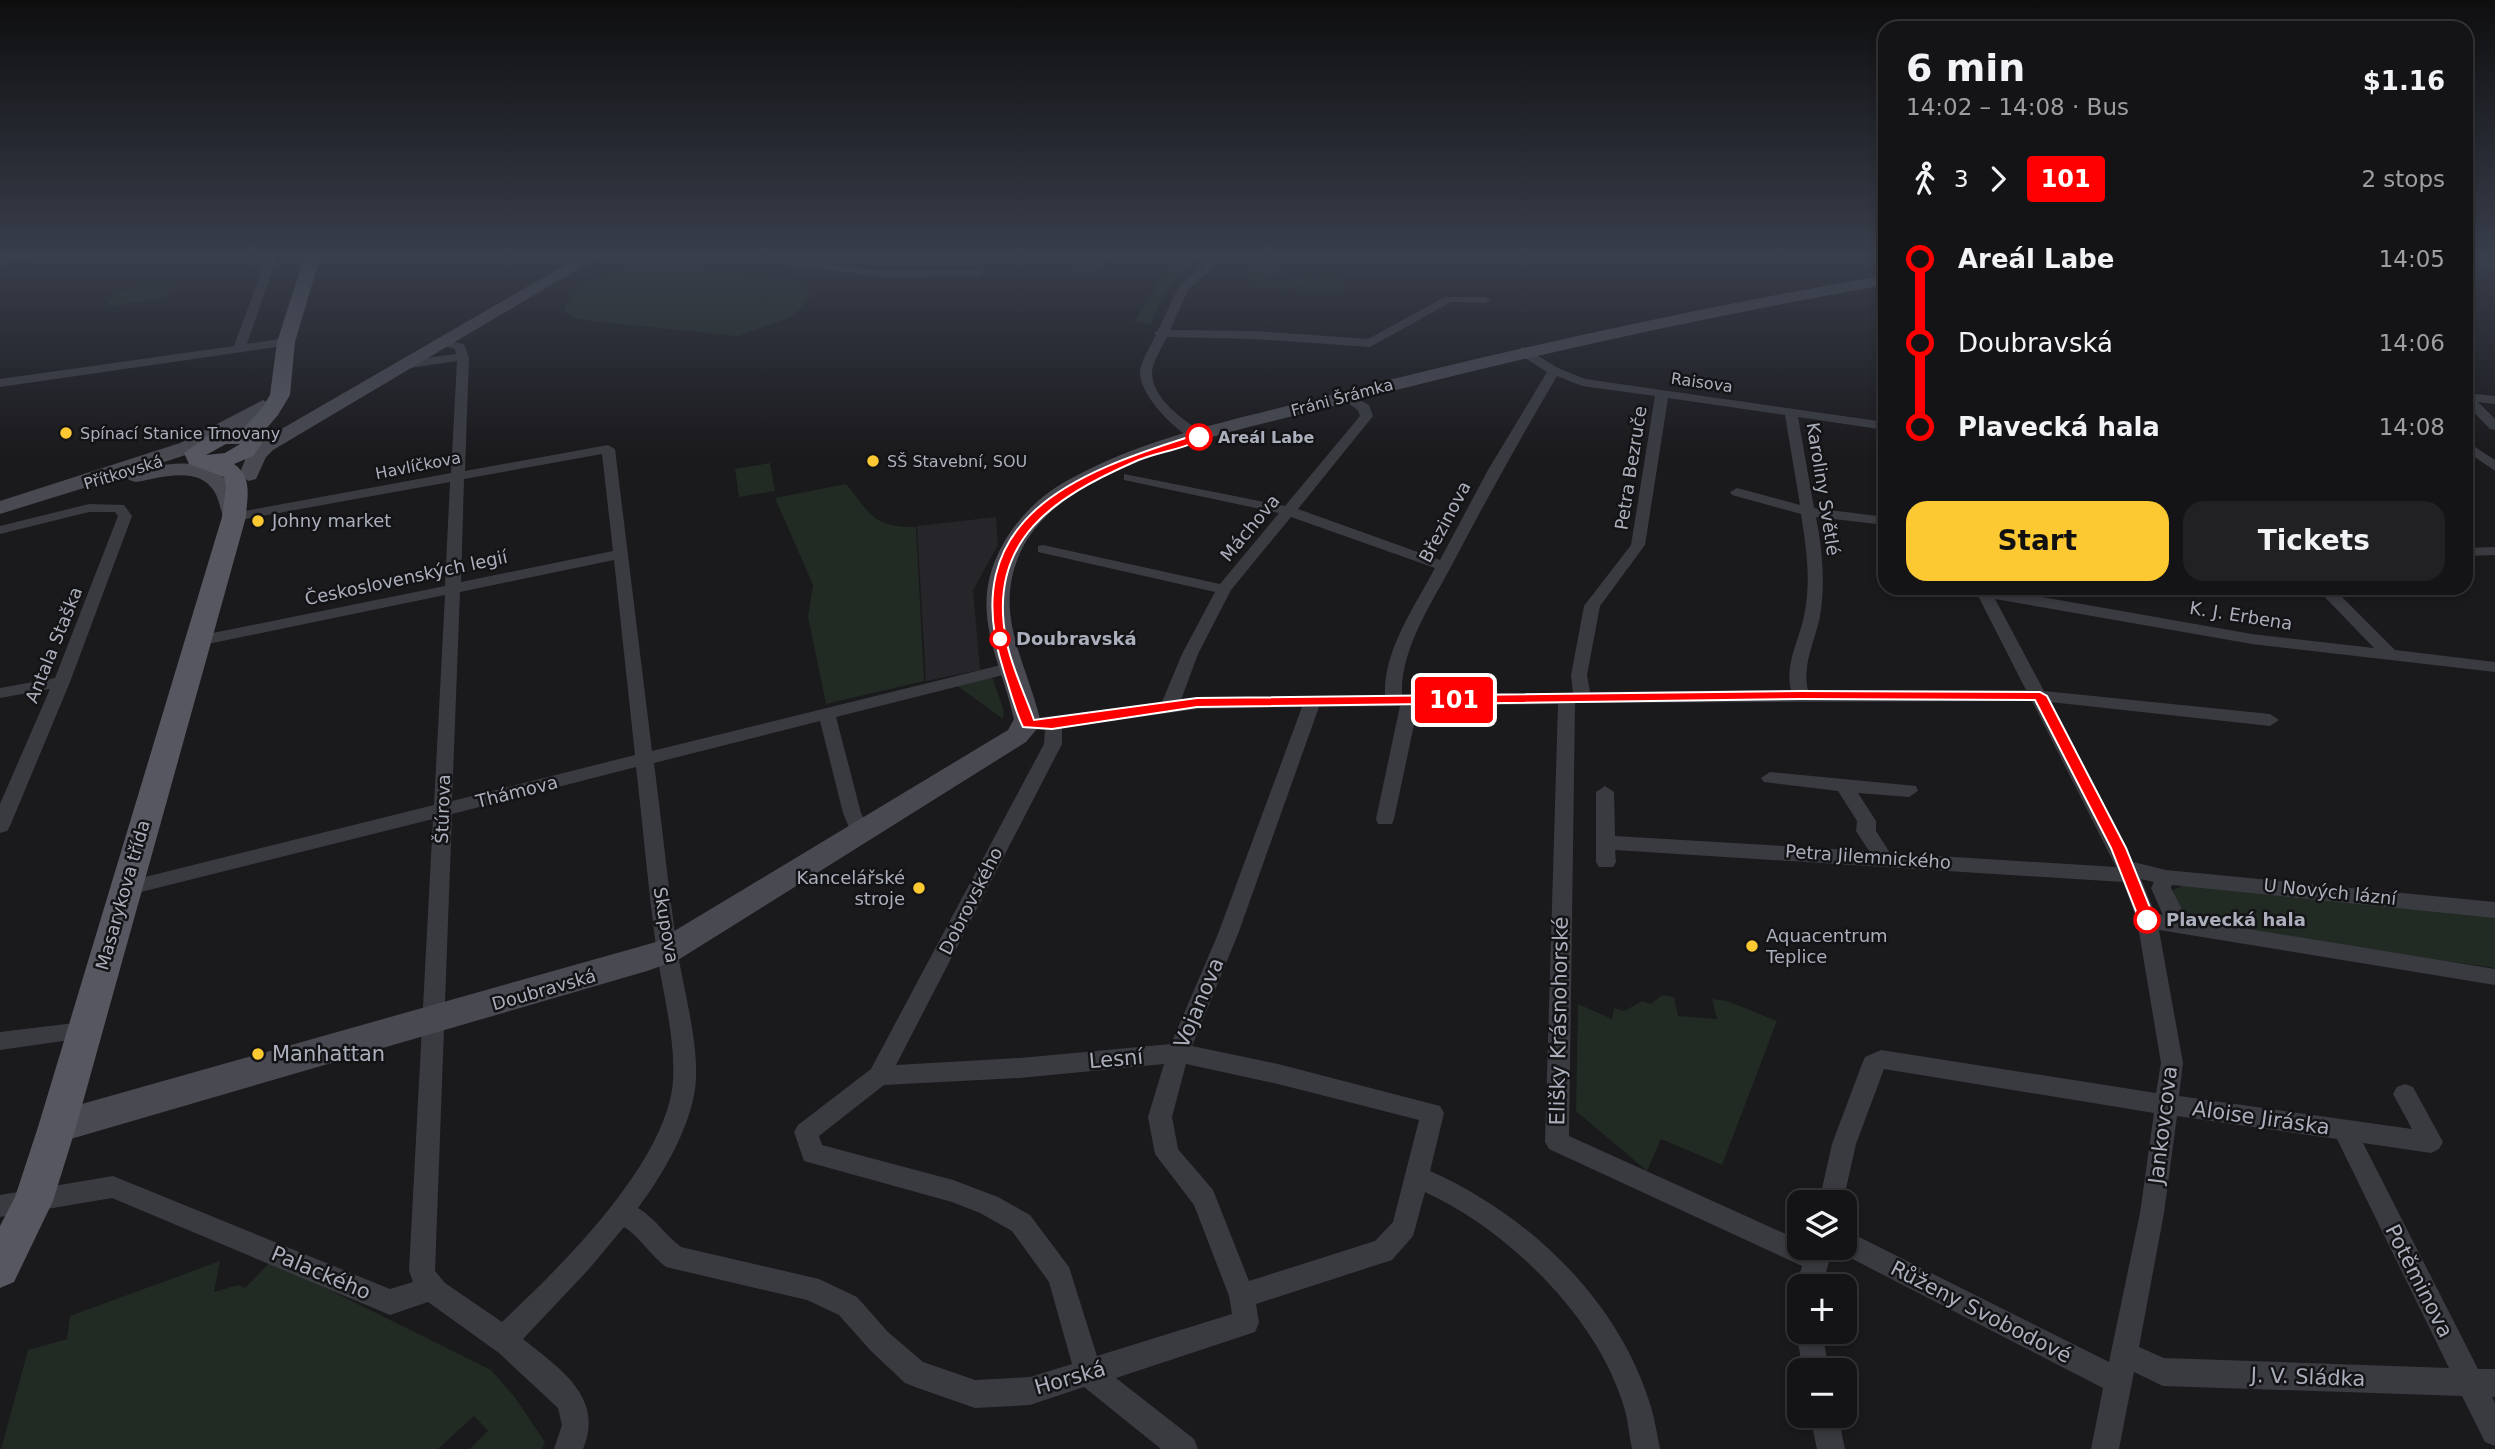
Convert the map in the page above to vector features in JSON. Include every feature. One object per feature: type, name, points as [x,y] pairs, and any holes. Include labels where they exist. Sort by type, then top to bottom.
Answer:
[{"type":"main road","points":[[208,452],[226,460],[247,444],[280,391],[284,352],[293,322]]},
{"type":"main road","points":[[208,452],[268,407]]},
{"type":"main road","name":"Masarykova třída","points":[[0,1268],[16,1203],[57,1127],[234,517],[244,499],[249,475],[242,458],[247,444]]},
{"type":"main road","name":"Masarykova třída","points":[[208,452],[236,478],[234,517]]},
{"type":"street","points":[[239,349],[249,322]]},
{"type":"street","points":[[249,475],[262,450],[477,322]]},
{"type":"street","points":[[1166,322],[1148,361],[1147,384],[1154,399],[1199,437]]},
{"type":"street","points":[[1160,334],[1255,335],[1370,343],[1408,322]]},
{"type":"street","name":"Fráni Šrámka","points":[[1040,724],[1009,668],[1000,639],[998,587],[1011,549],[1023,528],[1053,499],[1087,478],[1136,457],[1199,437],[1523,351],[1658,322]]},
{"type":"street","points":[[247,444],[292,424],[396,369],[463,357],[460,347],[442,342]]},
{"type":"street","points":[[0,383],[239,349],[284,352]]},
{"type":"street","name":"Raisova","points":[[1523,351],[1554,371],[1582,382],[1878,425]]},
{"type":"street","name":"Štúrova","points":[[430,1289],[424,1282],[422,1271],[463,357]]},
{"type":"street","name":"Březinova","points":[[1385,820],[1402,701],[1393,681],[1408,634],[1443,566],[1554,371]]},
{"type":"street","name":"Petra Bezruče","points":[[1575,699],[1592,606],[1638,545],[1662,395]]},
{"type":"street","points":[[31,506],[207,438],[268,407],[279,412],[295,412],[341,397]]},
{"type":"street","name":"Máchova","points":[[1170,705],[1190,654],[1224,589],[1367,416],[1364,408],[1345,397]]},
{"type":"street","points":[[2473,398],[2495,400]]},
{"type":"street","points":[[2473,404],[2495,426]]},
{"type":"street","name":"Karoliny Světlé","points":[[1791,412],[1817,566],[1813,612],[1796,676],[1801,695]]},
{"type":"street","points":[[247,444],[322,413]]},
{"type":"street","name":"Havlíčkova","points":[[234,517],[608,449]]},
{"type":"street","name":"Skupova","points":[[501,1341],[535,1309],[620,1211],[665,1141],[683,1097],[675,974],[667,951],[608,449]]},
{"type":"street","points":[[2473,450],[2495,467]]},
{"type":"street","name":"Přítkovská","points":[[0,530],[31,506],[208,452]]},
{"type":"street","points":[[31,506],[149,474],[198,471],[215,476],[222,482],[234,517]]},
{"type":"street","points":[[1129,477],[1289,510],[1443,566]]},
{"type":"street","points":[[1737,492],[1810,512],[1878,520]]},
{"type":"street","name":"Antala Staška","points":[[0,826],[62,682],[124,520],[124,513],[115,506],[89,508]]},
{"type":"street","name":"Přítkovská","points":[[0,508],[89,508]]},
{"type":"street","points":[[1043,549],[1224,589]]},
{"type":"street","points":[[2473,552],[2495,551]]},
{"type":"street","name":"Československých legií","points":[[198,640],[622,554]]},
{"type":"street","name":"Jankovcova","points":[[1985,595],[2040,696],[2129,871],[2147,920],[2172,1063],[2152,1213],[2105,1449]]},
{"type":"street","name":"K. J. Erbena","points":[[2010,595],[2252,639],[2495,667]]},
{"type":"street","points":[[2331,595],[2389,654]]},
{"type":"street","name":"Thámova","points":[[125,889],[1009,668]]},
{"type":"street","points":[[0,693],[62,682]]},
{"type":"street","name":"Doubravská","points":[[57,1127],[628,966],[667,951],[1040,724],[1170,705],[1801,695],[2040,696],[2270,720]]},
{"type":"street","name":"Elišky Krásnohorské","points":[[1575,699],[1562,874],[1557,1142],[1787,1241]]},
{"type":"street","name":"Vojanova","points":[[1242,1296],[1204,1198],[1167,1154],[1160,1118],[1178,1054],[1232,922],[1312,702]]},
{"type":"street","points":[[827,714],[852,813],[860,832]]},
{"type":"street","name":"Dobrovského","points":[[879,1076],[1053,744],[1055,732],[1040,724]]},
{"type":"street","points":[[1770,778],[1909,791]]},
{"type":"street","points":[[1844,785],[1867,821],[1866,831],[1883,858]]},
{"type":"street","points":[[1605,792],[1606,862]]},
{"type":"street","name":"Petra Jilemnického","points":[[1605,842],[2129,871]]},
{"type":"street","name":"U Nových lázní","points":[[2129,871],[2165,877],[2495,910]]},
{"type":"street","points":[[2165,877],[2161,888],[2169,907],[2182,926]]},
{"type":"street","points":[[2147,920],[2495,977]]},
{"type":"street","points":[[0,1041],[83,1031]]},
{"type":"street","name":"Lesní","points":[[879,1076],[1020,1068],[1178,1054],[1279,1074],[1432,1113],[1417,1177]]},
{"type":"street","name":"Aloise Jiráska","points":[[1834,1190],[1844,1144],[1872,1064],[1881,1059],[2168,1105],[2431,1142],[2405,1094]]},
{"type":"street","points":[[879,1076],[806,1132],[812,1153],[953,1191],[989,1205],[1021,1223],[1060,1276],[1088,1373],[1184,1449]]},
{"type":"street","name":"Potěminova","points":[[2344,1130],[2482,1383],[2495,1432]]},
{"type":"street","points":[[1242,1296],[1383,1251],[1404,1228],[1417,1177],[1438,1184],[1496,1220],[1550,1267],[1576,1297],[1621,1369],[1635,1399],[1646,1449]]},
{"type":"street","name":"Palackého","points":[[16,1203],[113,1187],[390,1302],[430,1289]]},
{"type":"street","name":"Horská","points":[[620,1211],[642,1224],[659,1246],[675,1258],[810,1288],[848,1306],[879,1340],[915,1373],[975,1394],[1030,1391],[1246,1323],[1242,1296]]},
{"type":"street","name":"Růženy Svobodové","points":[[1857,1249],[2118,1381]]},
{"type":"street","points":[[430,1289],[458,1305],[552,1382],[574,1407],[577,1434],[568,1449]]},
{"type":"street","name":"J. V. Sládka","points":[[2125,1354],[2164,1372],[2482,1383]]},
{"type":"street","points":[[1827,1428],[1831,1449]]},
{"type":"shaded area","points":[[595,322],[779,322],[738,336]]},
{"type":"shaded area","points":[[770,463],[775,491],[739,497],[735,469]]},
{"type":"shaded area","points":[[846,484],[868,511],[881,522],[916,527],[924,681],[826,704],[808,617],[813,585],[775,498]]},
{"type":"shaded area","points":[[996,517],[998,545],[973,590],[980,670],[926,681],[917,526]]},
{"type":"shaded area","points":[[991,674],[1004,711],[1003,719],[956,685]]},
{"type":"shaded area","points":[[2189,883],[2495,916],[2495,968],[2210,927],[2190,919],[2174,904],[2173,890]]},
{"type":"shaded area","points":[[1662,995],[1674,997],[1678,1016],[1717,1019],[1712,999],[1727,1001],[1777,1021],[1722,1165],[1661,1139],[1647,1171],[1576,1111],[1578,1004],[1612,1019],[1614,1008],[1624,1011],[1642,1001],[1651,1004]]},
{"type":"shaded area","points":[[220,1261],[214,1292],[238,1285],[245,1288],[271,1261],[491,1370],[514,1396],[545,1442],[542,1449],[470,1449],[488,1431],[474,1416],[438,1449],[1,1449],[28,1350],[67,1339],[70,1316]]},
{"type":"bus line","name":"101","points":[[1199,437],[1136,457],[1077,483],[1053,499],[1023,528],[1002,570],[997,605],[1000,639],[1028,724],[1052,724],[1197,703],[1801,695],[2040,696],[2118,848],[2147,920]]},
{"type":"place","name":"Spínací Stanice Trnovany","points":[[66,433]]},
{"type":"place","name":"Areál Labe","points":[[1199,437]]},
{"type":"place","name":"SŠ Stavební, SOU","points":[[873,461]]},
{"type":"place","name":"Johny market","points":[[258,521]]},
{"type":"place","name":"Doubravská","points":[[1000,639]]},
{"type":"place","name":"Kancelářské stroje","points":[[919,888]]},
{"type":"place","name":"Plavecká hala","points":[[2147,920]]},
{"type":"place","name":"Aquacentrum Teplice","points":[[1752,946]]},
{"type":"place","name":"Manhattan","points":[[258,1054]]}]
